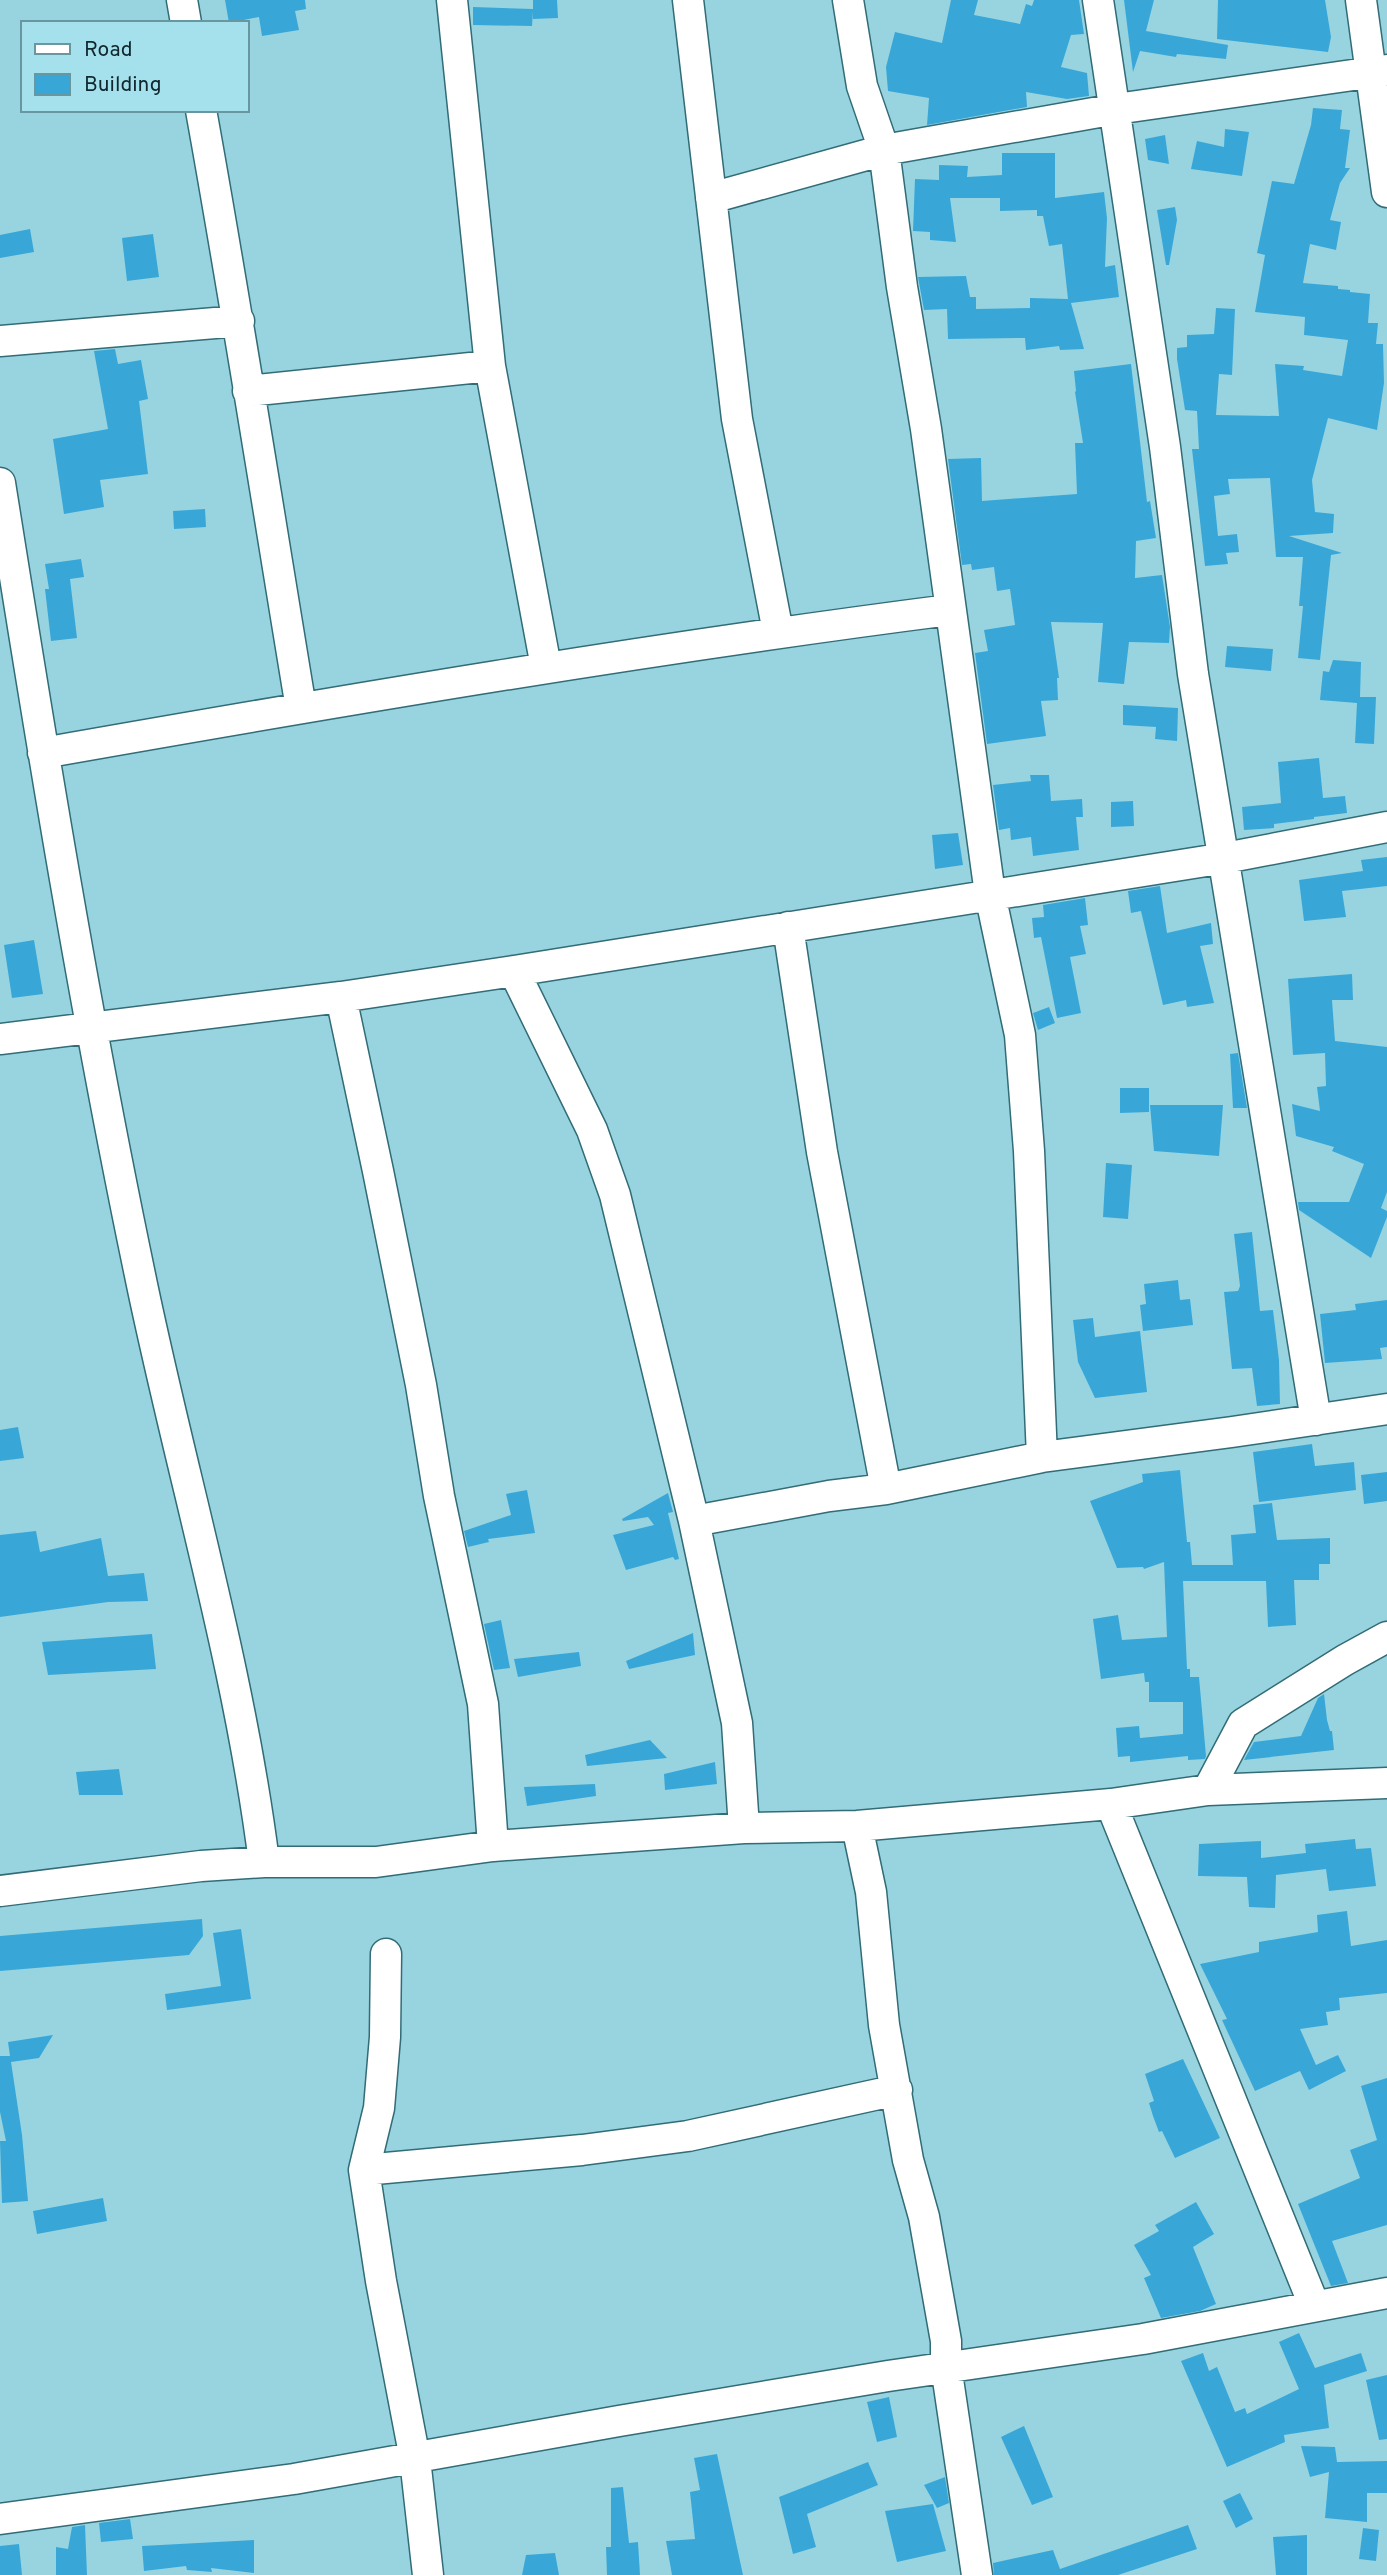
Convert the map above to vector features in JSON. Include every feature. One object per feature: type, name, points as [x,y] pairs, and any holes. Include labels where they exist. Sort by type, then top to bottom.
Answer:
[{"type":"street","points":[[182,0],[186,21]]},
{"type":"street","points":[[452,0],[490,366],[545,667]]},
{"type":"street","points":[[688,0],[737,419],[778,632]]},
{"type":"street","points":[[848,0],[862,86],[884,150],[902,286],[926,429],[990,894],[1020,1035],[1030,1151],[1042,1457]]},
{"type":"street","points":[[1098,0],[1165,447],[1193,674],[1316,1420]]},
{"type":"street","points":[[1361,0],[1379,72],[1387,192]]},
{"type":"street","points":[[711,198],[884,150],[1116,109],[1379,72]]},
{"type":"street","points":[[201,112],[239,321],[248,391],[301,708]]},
{"type":"street","points":[[0,341],[239,321]]},
{"type":"street","points":[[248,391],[490,366]]},
{"type":"street","points":[[0,483],[91,1028],[140,1279],[246,1746],[264,1862]]},
{"type":"street","points":[[43,753],[545,667],[778,632],[949,610]]},
{"type":"street","points":[[0,1040],[341,997],[514,971],[1225,858],[1387,827]]},
{"type":"street","points":[[788,927],[822,1152],[886,1489]]},
{"type":"street","points":[[514,971],[592,1130],[615,1195],[694,1521],[737,1723],[744,1828]]},
{"type":"street","points":[[341,997],[421,1385],[439,1496],[483,1704],[493,1846]]},
{"type":"street","points":[[694,1521],[829,1496],[886,1489],[1042,1457],[1387,1409]]},
{"type":"street","points":[[1208,1790],[1243,1724],[1387,1637]]},
{"type":"street","points":[[0,1891],[201,1866],[264,1862],[376,1862],[493,1846],[744,1828],[857,1826],[1111,1804],[1208,1790],[1387,1783]]},
{"type":"street","points":[[1111,1804],[1314,2305]]},
{"type":"street","points":[[857,1826],[871,1892],[884,2025],[908,2160],[924,2217],[946,2341],[946,2367],[977,2575]]},
{"type":"street","points":[[386,1954],[385,2038],[379,2108],[364,2170],[381,2281],[415,2459],[429,2575]]},
{"type":"street","points":[[364,2170],[582,2150],[688,2136],[897,2090]]},
{"type":"street","points":[[0,2519],[294,2479],[619,2421],[946,2367],[1143,2339],[1387,2293]]},
{"type":"building","points":[[225,0],[305,0],[306,9],[295,11],[299,30],[262,36],[259,17],[229,21]]},
{"type":"building","points":[[533,0],[557,0],[558,18],[533,19],[533,11],[532,26],[473,25],[473,7],[533,9]]},
{"type":"building","points":[[951,0],[978,0],[974,15],[1020,24],[1026,4],[1032,6],[1034,0],[1079,0],[1084,34],[1071,35],[1061,67],[1087,73],[1089,96],[1067,99],[1026,92],[1027,107],[927,125],[929,98],[888,91],[886,67],[895,32],[942,43]]},
{"type":"building","points":[[1124,0],[1154,0],[1146,31],[1228,45],[1226,59],[1177,54],[1176,57],[1140,51],[1133,72]]},
{"type":"building","points":[[1218,0],[1325,0],[1331,37],[1328,52],[1217,39]]},
{"type":"building","points":[[1313,108],[1342,110],[1340,129],[1350,130],[1345,168],[1350,168],[1340,183],[1330,220],[1341,222],[1336,250],[1310,244],[1303,283],[1338,286],[1338,289],[1350,292],[1370,294],[1368,323],[1378,323],[1376,344],[1383,344],[1384,383],[1377,430],[1328,418],[1312,480],[1315,512],[1334,514],[1333,533],[1289,536],[1342,553],[1331,555],[1320,660],[1298,658],[1303,606],[1299,606],[1303,557],[1276,557],[1270,478],[1228,479],[1230,494],[1214,496],[1218,536],[1237,534],[1239,552],[1226,553],[1228,564],[1205,566],[1192,449],[1199,449],[1197,411],[1185,410],[1177,359],[1177,348],[1187,347],[1187,335],[1214,334],[1216,308],[1235,309],[1232,375],[1219,374],[1216,415],[1279,416],[1275,364],[1304,366],[1303,370],[1342,376],[1348,340],[1304,335],[1305,317],[1255,312],[1265,255],[1257,253],[1272,181],[1294,184],[1311,125]]},
{"type":"building","points":[[1225,129],[1249,132],[1242,176],[1191,169],[1197,141],[1224,147]]},
{"type":"building","points":[[1165,135],[1169,164],[1148,160],[1145,139]]},
{"type":"building","points":[[1002,153],[1055,153],[1055,198],[1104,192],[1107,218],[1105,267],[1115,265],[1119,297],[1071,303],[1084,349],[1060,350],[1059,346],[1026,350],[1025,338],[948,339],[947,309],[924,310],[918,277],[966,276],[970,297],[976,297],[976,309],[1030,308],[1030,298],[1068,299],[1062,244],[1049,246],[1043,216],[1037,216],[1037,210],[1000,211],[1000,198],[950,198],[956,242],[930,240],[930,232],[913,231],[915,179],[939,180],[939,165],[968,166],[967,177],[1002,175]]},
{"type":"building","points":[[1175,207],[1177,220],[1169,265],[1166,265],[1157,210]]},
{"type":"building","points":[[30,229],[34,252],[0,258],[0,235]]},
{"type":"building","points":[[153,234],[159,277],[127,281],[122,238]]},
{"type":"building","points":[[115,349],[118,364],[141,360],[148,399],[139,401],[148,474],[100,480],[104,507],[64,514],[53,439],[108,429],[94,351]]},
{"type":"building","points":[[1131,364],[1147,502],[1150,501],[1156,538],[1136,541],[1135,578],[1162,575],[1170,627],[1169,643],[1129,642],[1124,684],[1098,682],[1103,623],[1051,622],[1059,678],[1058,700],[1041,701],[1046,736],[987,744],[975,653],[988,651],[984,630],[1015,625],[1010,589],[997,591],[994,567],[972,570],[971,564],[962,565],[948,459],[981,458],[982,501],[1077,494],[1075,443],[1083,443],[1074,371]]},
{"type":"building","points":[[205,509],[206,527],[174,529],[173,511]]},
{"type":"building","points":[[81,559],[84,577],[70,579],[77,638],[51,641],[45,564]]},
{"type":"building","points":[[1227,646],[1273,649],[1271,671],[1225,667]]},
{"type":"building","points":[[1333,660],[1361,662],[1360,697],[1376,697],[1374,744],[1355,743],[1357,703],[1320,700],[1323,671],[1329,672]]},
{"type":"building","points":[[1123,705],[1178,708],[1177,741],[1155,739],[1156,727],[1123,725]]},
{"type":"building","points":[[1319,758],[1323,798],[1345,796],[1347,813],[1274,824],[1274,828],[1244,830],[1242,807],[1281,803],[1278,762]]},
{"type":"building","points":[[1030,775],[1049,775],[1051,801],[1082,799],[1083,817],[1076,817],[1079,850],[1033,856],[1031,837],[1011,840],[1010,828],[999,830],[993,785],[1031,781]]},
{"type":"building","points":[[1133,801],[1134,826],[1111,827],[1111,802]]},
{"type":"building","points":[[958,833],[963,865],[935,869],[932,835]]},
{"type":"building","points":[[1387,857],[1387,886],[1342,891],[1346,917],[1304,921],[1299,880],[1363,871],[1361,860]]},
{"type":"building","points":[[1160,886],[1167,933],[1211,923],[1213,944],[1200,946],[1214,1003],[1187,1007],[1186,1000],[1163,1005],[1141,911],[1131,913],[1128,891]]},
{"type":"building","points":[[1085,898],[1088,925],[1080,926],[1086,954],[1070,957],[1081,1013],[1057,1018],[1041,937],[1034,938],[1032,918],[1044,917],[1043,905]]},
{"type":"building","points":[[34,940],[43,994],[12,998],[4,945]]},
{"type":"building","points":[[1352,974],[1353,1000],[1332,1000],[1335,1041],[1387,1047],[1387,1192],[1381,1208],[1387,1211],[1387,1217],[1371,1258],[1299,1210],[1298,1202],[1349,1202],[1364,1164],[1332,1151],[1334,1147],[1296,1136],[1292,1104],[1320,1111],[1317,1087],[1326,1086],[1325,1053],[1293,1055],[1288,979]]},
{"type":"building","points":[[1049,1007],[1055,1023],[1038,1030],[1033,1013]]},
{"type":"building","points":[[1238,1053],[1247,1108],[1233,1108],[1230,1054]]},
{"type":"building","points":[[1120,1088],[1149,1088],[1149,1112],[1120,1113]]},
{"type":"building","points":[[1150,1105],[1223,1105],[1219,1156],[1154,1151]]},
{"type":"building","points":[[1106,1163],[1132,1165],[1128,1219],[1103,1217]]},
{"type":"building","points":[[1252,1232],[1260,1311],[1273,1310],[1279,1360],[1280,1404],[1257,1406],[1252,1368],[1232,1369],[1224,1292],[1238,1291],[1240,1286],[1234,1234]]},
{"type":"building","points":[[1178,1280],[1180,1300],[1190,1299],[1193,1325],[1143,1331],[1140,1305],[1146,1304],[1144,1284]]},
{"type":"building","points":[[1387,1300],[1387,1347],[1380,1348],[1382,1359],[1325,1363],[1320,1314],[1356,1310],[1355,1304]]},
{"type":"building","points":[[1093,1318],[1095,1337],[1140,1331],[1147,1392],[1095,1398],[1078,1362],[1073,1320]]},
{"type":"building","points":[[18,1427],[24,1458],[0,1461],[0,1430]]},
{"type":"building","points":[[1312,1444],[1315,1466],[1354,1462],[1356,1490],[1259,1502],[1253,1452]]},
{"type":"building","points":[[1180,1470],[1192,1565],[1233,1565],[1231,1535],[1256,1533],[1253,1505],[1272,1503],[1277,1540],[1330,1538],[1330,1564],[1319,1564],[1319,1580],[1294,1580],[1296,1625],[1268,1627],[1266,1581],[1183,1581],[1187,1669],[1190,1669],[1190,1677],[1199,1677],[1206,1756],[1205,1759],[1188,1760],[1188,1756],[1130,1762],[1130,1756],[1118,1757],[1116,1728],[1139,1726],[1140,1738],[1183,1734],[1183,1702],[1149,1702],[1149,1682],[1145,1682],[1144,1673],[1101,1679],[1093,1619],[1118,1615],[1122,1640],[1167,1637],[1164,1562],[1144,1569],[1117,1568],[1090,1501],[1143,1482],[1142,1474]]},
{"type":"building","points":[[1387,1472],[1387,1501],[1364,1504],[1361,1475]]},
{"type":"building","points":[[527,1490],[535,1533],[488,1539],[489,1542],[468,1547],[464,1531],[511,1515],[506,1494]]},
{"type":"building","points":[[668,1493],[673,1512],[668,1513],[679,1559],[675,1560],[673,1557],[626,1570],[613,1535],[654,1525],[648,1517],[622,1519]]},
{"type":"building","points":[[36,1531],[40,1552],[101,1538],[108,1576],[144,1573],[148,1601],[108,1602],[0,1617],[0,1535]]},
{"type":"building","points":[[501,1620],[510,1668],[494,1670],[484,1624]]},
{"type":"building","points":[[693,1633],[695,1655],[629,1669],[626,1661]]},
{"type":"building","points":[[152,1634],[156,1669],[48,1675],[42,1642]]},
{"type":"building","points":[[579,1652],[581,1666],[518,1677],[514,1659]]},
{"type":"building","points":[[1324,1694],[1334,1750],[1244,1760],[1254,1742],[1301,1736],[1318,1698]]},
{"type":"building","points":[[650,1740],[667,1758],[587,1766],[585,1755]]},
{"type":"building","points":[[715,1762],[717,1784],[665,1790],[664,1774]]},
{"type":"building","points":[[119,1769],[123,1795],[79,1795],[76,1772]]},
{"type":"building","points":[[595,1784],[596,1796],[527,1806],[524,1787]]},
{"type":"building","points":[[1355,1839],[1356,1849],[1371,1848],[1376,1886],[1329,1891],[1326,1869],[1276,1875],[1275,1908],[1249,1907],[1247,1877],[1198,1876],[1199,1844],[1261,1841],[1261,1858],[1306,1853],[1305,1844]]},
{"type":"building","points":[[1347,1911],[1351,1946],[1387,1940],[1387,1993],[1339,1998],[1340,2010],[1326,2012],[1328,2025],[1300,2029],[1316,2065],[1338,2055],[1346,2071],[1309,2090],[1300,2071],[1255,2091],[1222,2020],[1227,2019],[1200,1964],[1259,1952],[1259,1942],[1318,1932],[1317,1915]]},
{"type":"building","points":[[202,1919],[203,1936],[189,1955],[0,1971],[0,1936]]},
{"type":"building","points":[[241,1929],[251,1999],[167,2010],[165,1994],[221,1986],[213,1933]]},
{"type":"building","points":[[53,2035],[39,2058],[11,2062],[28,2201],[2,2203],[0,2141],[6,2141],[0,2112],[0,2056],[10,2056],[8,2042]]},
{"type":"building","points":[[1183,2059],[1220,2138],[1175,2158],[1162,2131],[1159,2132],[1153,2116],[1149,2103],[1154,2101],[1145,2074]]},
{"type":"building","points":[[1387,2078],[1387,2225],[1332,2241],[1348,2283],[1331,2286],[1298,2204],[1360,2178],[1350,2150],[1377,2140],[1361,2086]]},
{"type":"building","points":[[103,2198],[107,2221],[37,2234],[33,2211]]},
{"type":"building","points":[[1196,2202],[1214,2234],[1193,2247],[1216,2304],[1200,2311],[1161,2318],[1144,2278],[1151,2275],[1134,2245],[1159,2231],[1155,2225]]},
{"type":"building","points":[[1299,2333],[1315,2368],[1361,2353],[1367,2371],[1324,2385],[1329,2428],[1284,2435],[1285,2442],[1227,2467],[1181,2361],[1203,2353],[1209,2371],[1217,2367],[1235,2412],[1245,2408],[1247,2414],[1299,2389],[1279,2342]]},
{"type":"building","points":[[1387,2375],[1387,2439],[1379,2440],[1366,2380]]},
{"type":"building","points":[[889,2397],[897,2437],[877,2442],[867,2402]]},
{"type":"building","points":[[1024,2426],[1053,2497],[1032,2505],[1001,2437]]},
{"type":"building","points":[[1301,2446],[1335,2447],[1337,2462],[1387,2461],[1387,2493],[1367,2493],[1367,2522],[1325,2518],[1329,2472],[1310,2477]]},
{"type":"building","points":[[717,2454],[743,2575],[672,2575],[666,2541],[695,2539],[690,2492],[700,2490],[694,2458]]},
{"type":"building","points":[[868,2462],[878,2485],[807,2514],[816,2547],[793,2554],[779,2497]]},
{"type":"building","points":[[945,2477],[949,2503],[937,2508],[924,2485]]},
{"type":"building","points":[[623,2487],[629,2543],[638,2542],[640,2575],[607,2575],[606,2547],[611,2547],[611,2488]]},
{"type":"building","points":[[1240,2493],[1253,2519],[1236,2528],[1223,2501]]},
{"type":"building","points":[[933,2504],[946,2551],[897,2562],[885,2511]]},
{"type":"building","points":[[130,2519],[133,2539],[101,2542],[99,2523]]},
{"type":"building","points":[[85,2525],[87,2575],[56,2575],[56,2547],[68,2549],[72,2527]]},
{"type":"building","points":[[1188,2525],[1197,2549],[1118,2575],[994,2575],[993,2563],[1053,2550],[1060,2569]]},
{"type":"building","points":[[1363,2528],[1379,2530],[1376,2561],[1359,2559]]},
{"type":"building","points":[[1307,2535],[1307,2575],[1276,2575],[1273,2537]]},
{"type":"building","points":[[254,2540],[254,2573],[211,2568],[212,2572],[187,2570],[186,2566],[144,2571],[142,2546]]},
{"type":"building","points":[[19,2544],[22,2575],[0,2575],[0,2546]]},
{"type":"building","points":[[555,2553],[559,2575],[522,2575],[526,2555]]}]
